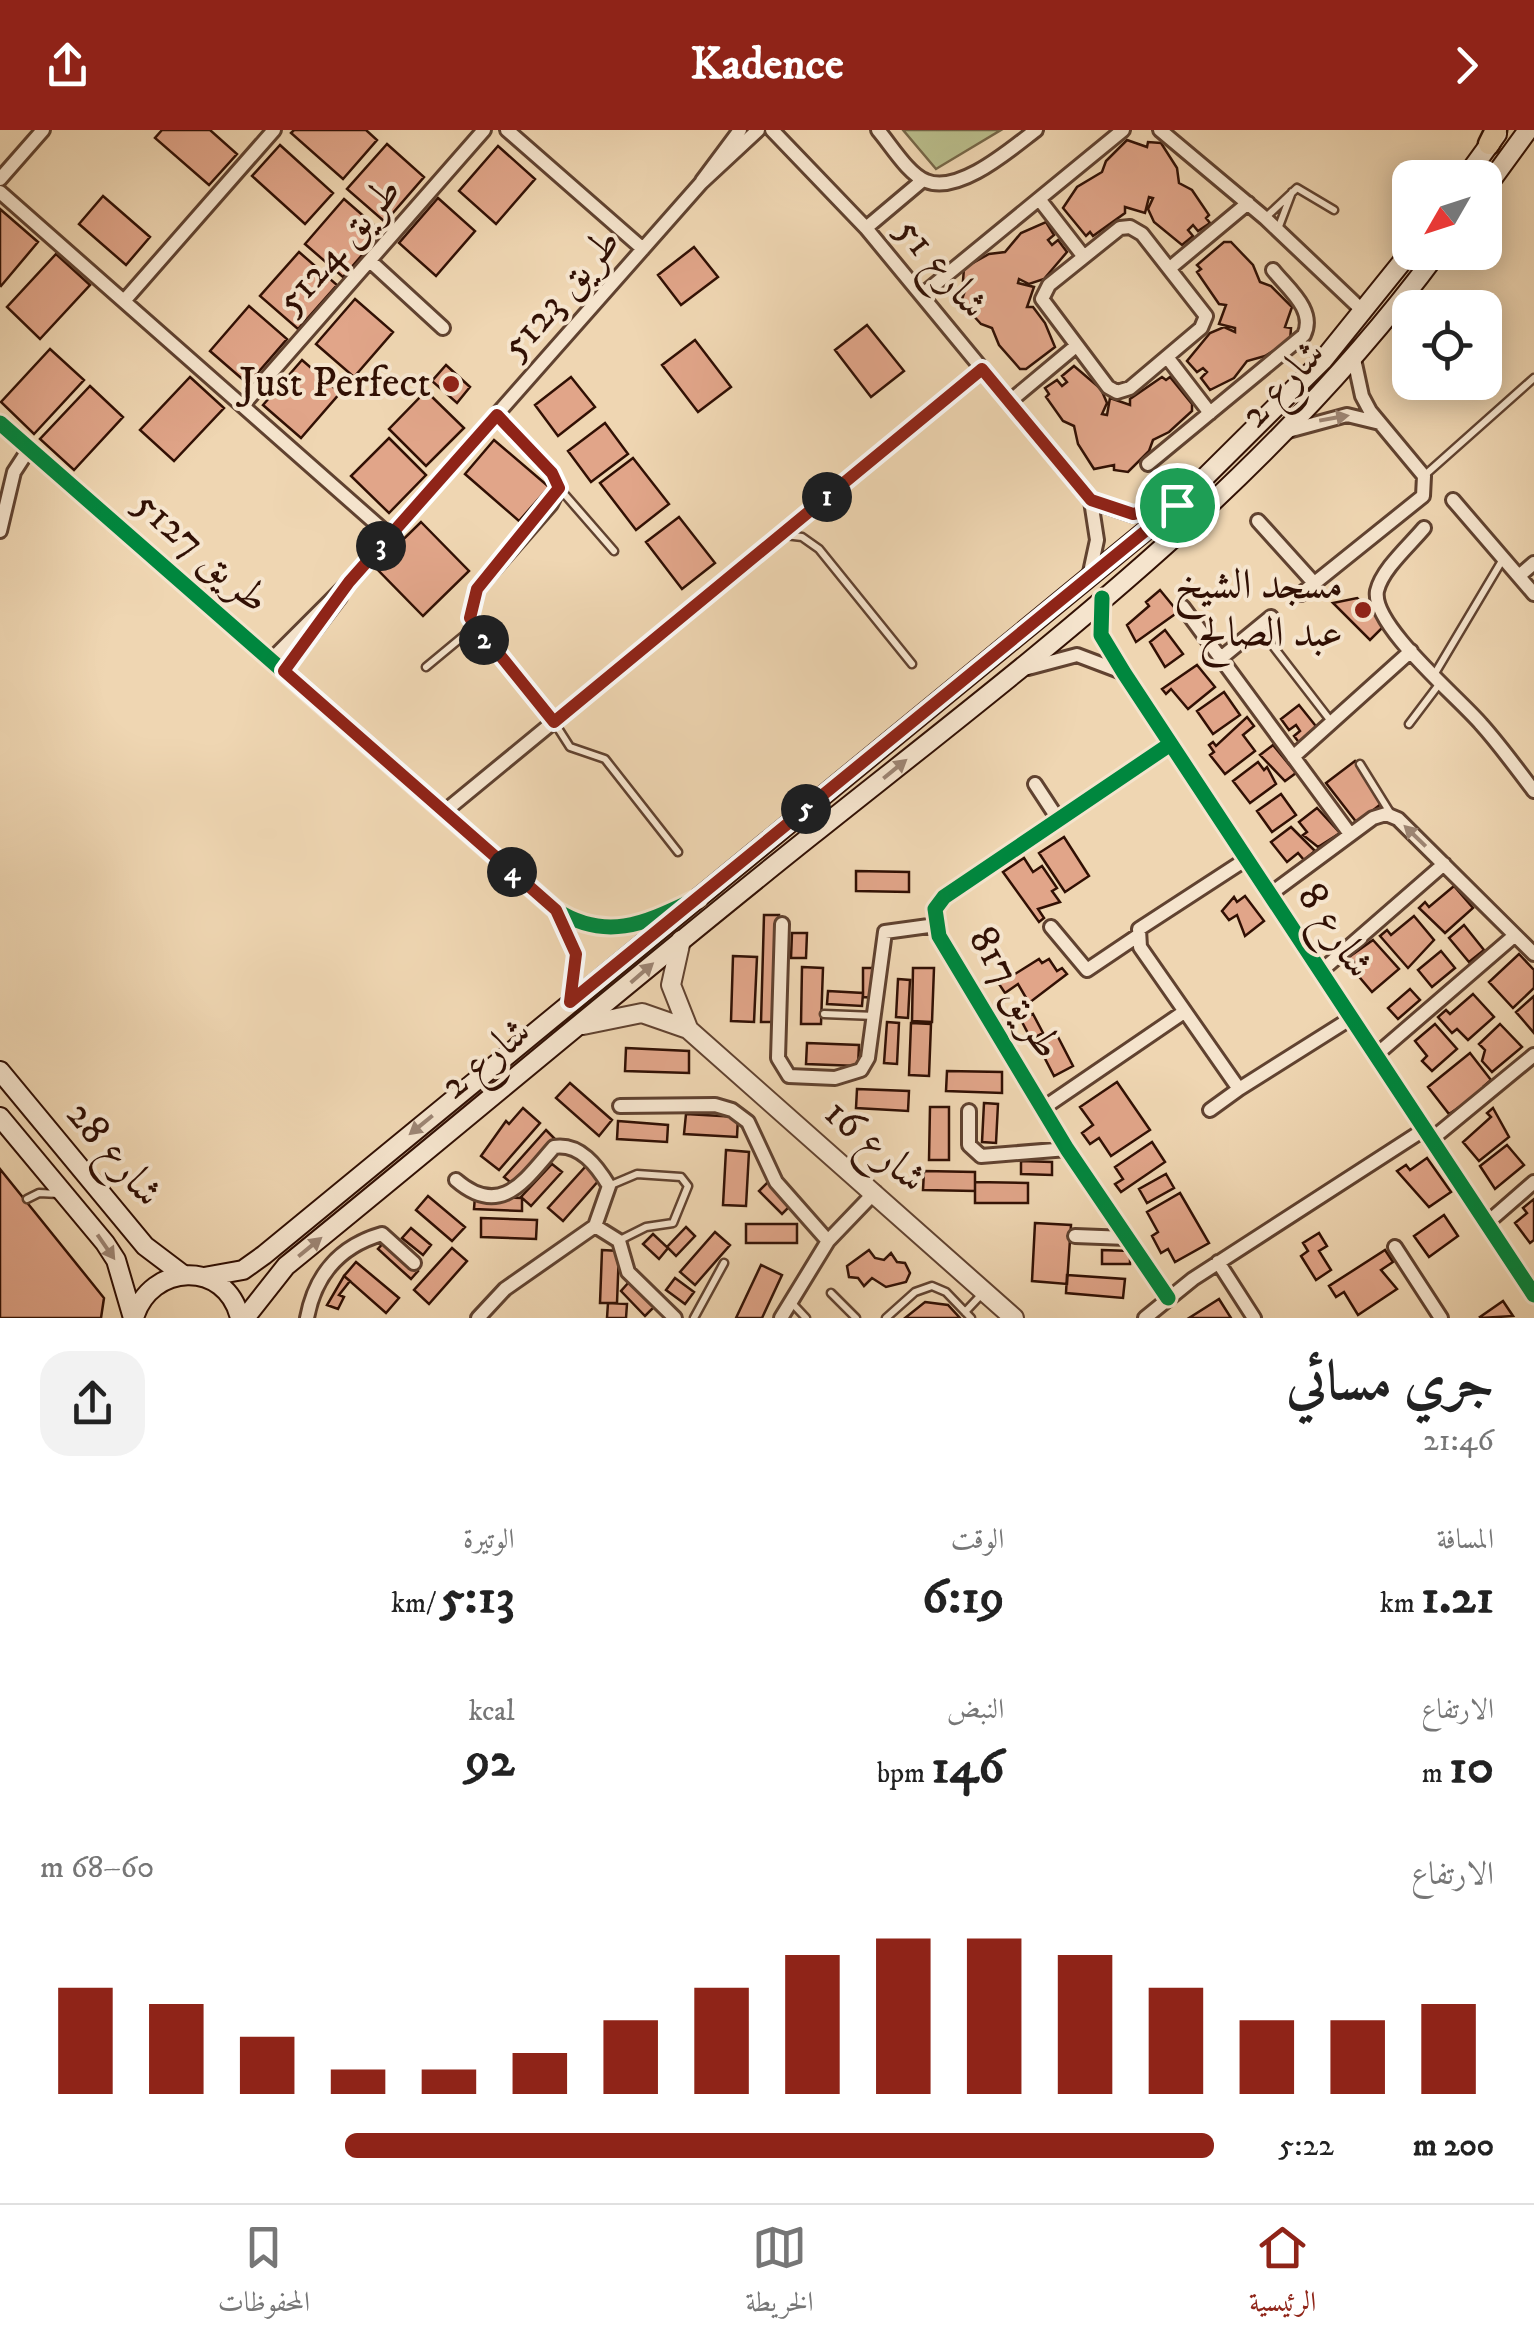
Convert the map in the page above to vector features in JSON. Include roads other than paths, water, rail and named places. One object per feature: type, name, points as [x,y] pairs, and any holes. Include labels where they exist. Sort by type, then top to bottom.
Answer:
[{"type":"main road","points":[[1502,166],[1528,130]]},
{"type":"main road","points":[[1478,160],[1495,135]]},
{"type":"main road","name":"شارع 2","points":[[182,1274],[204,1276],[243,1270],[264,1255],[1088,579],[1177,505],[1280,406],[1396,270]]},
{"type":"main road","name":"شارع 2","points":[[243,1318],[286,1266],[681,940],[1016,672],[1204,512],[1354,360],[1424,270]]},
{"type":"main road","name":"شارع 16","points":[[681,940],[671,985],[688,1029]]},
{"type":"main road","name":"شارع 16","points":[[583,1024],[642,1012],[688,1029],[1014,1318]]},
{"type":"main road","name":"شارع 28","points":[[0,1071],[145,1246],[182,1274]]},
{"type":"main road","name":"شارع 28","points":[[0,1117],[116,1260],[133,1318]]},
{"type":"main road","points":[[133,1318],[137,1306],[156,1284],[182,1274]]},
{"type":"main road","points":[[204,1276],[230,1294],[243,1318]]},
{"type":"street","points":[[0,179],[43,130]]},
{"type":"street","points":[[124,301],[274,130]]},
{"type":"street","name":"طريق 5124","points":[[243,406],[484,130]]},
{"type":"street","points":[[507,130],[643,250]]},
{"type":"street","name":"طريق 5123","points":[[702,183],[713,161],[740,130]]},
{"type":"street","name":"طريق 5123","points":[[271,660],[349,582],[702,183],[758,130]]},
{"type":"street","name":"شارع 51","points":[[772,130],[866,228],[1091,500]]},
{"type":"street","points":[[878,130],[923,180],[938,184],[983,169],[1036,130]]},
{"type":"street","points":[[922,295],[1123,130]]},
{"type":"street","points":[[1160,130],[1278,229],[1364,312]]},
{"type":"street","points":[[866,228],[923,180]]},
{"type":"street","points":[[0,192],[390,536]]},
{"type":"street","points":[[1039,198],[1084,257]]},
{"type":"street","points":[[1170,268],[1248,203]]},
{"type":"street","points":[[1130,226],[1139,230],[1170,268],[1206,316],[1201,328],[1127,390],[1117,392],[1108,387],[1042,299],[1049,285],[1120,228],[1130,226]]},
{"type":"street","points":[[370,260],[443,328]]},
{"type":"street","points":[[1148,464],[1307,329],[1305,310],[1272,270]]},
{"type":"street","points":[[1009,402],[1076,346]]},
{"type":"street","points":[[1167,356],[1210,413]]},
{"type":"street","points":[[1301,594],[1423,496],[1425,481],[1362,396],[1354,360]]},
{"type":"street","points":[[444,812],[982,369]]},
{"type":"street","points":[[497,415],[552,473],[559,488],[477,589],[469,607],[473,628],[554,722]]},
{"type":"street","points":[[1287,431],[1346,415],[1382,424]]},
{"type":"street","name":"طريق 5127","points":[[0,423],[556,910],[588,927],[625,929],[698,898]]},
{"type":"street","points":[[0,530],[14,472],[29,449]]},
{"type":"street","points":[[1088,579],[1097,540],[1091,500],[1133,514],[1177,505]]},
{"type":"street","points":[[1453,500],[1534,594]]},
{"type":"street","points":[[1258,521],[1314,583]]},
{"type":"street","points":[[1424,528],[1376,593],[1379,610],[1411,651],[1489,733],[1534,792]]},
{"type":"street","points":[[1519,576],[1534,564]]},
{"type":"street","name":"طريق 5123","points":[[284,671],[349,582]]},
{"type":"street","name":"شارع 8","points":[[1102,598],[1101,635],[1124,673],[1534,1295]]},
{"type":"street","points":[[1183,608],[1350,834]]},
{"type":"street","points":[[1222,658],[1271,617]]},
{"type":"street","points":[[1293,757],[1411,651]]},
{"type":"street","points":[[1016,672],[1053,658],[1077,656],[1124,673]]},
{"type":"street","name":"طريق 817","points":[[1168,1298],[1066,1149],[936,925],[935,909],[944,897],[1169,744]]},
{"type":"street","points":[[1035,784],[1058,820]]},
{"type":"street","points":[[1269,895],[1350,834],[1386,814],[1444,864],[1534,954]]},
{"type":"street","points":[[1051,928],[1087,970],[1136,936],[1145,924],[1244,860]]},
{"type":"street","points":[[1320,972],[1444,864]]},
{"type":"street","name":"طريق 5127","points":[[556,910],[576,954],[570,1002]]},
{"type":"street","points":[[782,924],[778,1058],[790,1076],[836,1078],[862,1070],[876,1016],[886,932],[936,925]]},
{"type":"street","points":[[1136,936],[1239,1089]]},
{"type":"street","points":[[1376,1055],[1514,936]]},
{"type":"street","points":[[1042,1108],[1184,1012]]},
{"type":"street","points":[[1210,1110],[1350,1019]]},
{"type":"street","points":[[1145,1318],[1218,1262],[1429,1134],[1534,1055]]},
{"type":"street","points":[[620,1106],[714,1106],[732,1110],[748,1122],[776,1182],[828,1241]]},
{"type":"street","points":[[968,1111],[968,1145],[974,1153],[1025,1156],[1066,1149]]},
{"type":"street","points":[[456,1180],[472,1193],[505,1196],[514,1192],[554,1147],[562,1146],[577,1149],[609,1186],[596,1226],[505,1290],[478,1318]]},
{"type":"street","points":[[1487,1222],[1534,1182]]},
{"type":"street","points":[[780,1318],[828,1241],[875,1192]]},
{"type":"street","points":[[596,1226],[619,1241],[628,1272],[674,1318]]},
{"type":"street","points":[[307,1318],[312,1292],[338,1254],[368,1238],[382,1234],[414,1263]]},
{"type":"street","points":[[1075,1236],[1127,1238]]},
{"type":"street","points":[[1395,1247],[1441,1318]]},
{"type":"street","points":[[1218,1262],[1254,1318]]},
{"type":"lane","points":[[1265,218],[1293,191],[1307,190],[1334,210]]},
{"type":"lane","points":[[1278,229],[1293,191]]},
{"type":"lane","points":[[1425,481],[1534,378]]},
{"type":"lane","points":[[559,488],[614,551]]},
{"type":"lane","points":[[779,537],[794,536],[814,544],[912,664]]},
{"type":"lane","points":[[1409,724],[1504,558]]},
{"type":"lane","points":[[426,667],[473,628]]},
{"type":"lane","points":[[1259,628],[1331,721]]},
{"type":"lane","points":[[554,722],[570,747],[605,759],[678,852]]},
{"type":"lane","points":[[1360,764],[1388,802],[1386,814]]},
{"type":"lane","points":[[824,1014],[876,1016]]},
{"type":"lane","points":[[609,1186],[637,1174],[681,1177],[688,1186],[673,1223],[646,1227],[619,1241]]},
{"type":"lane","points":[[27,1199],[53,1192],[66,1198]]},
{"type":"lane","points":[[694,1318],[724,1263]]},
{"type":"lane","points":[[886,1318],[926,1286],[942,1289],[968,1315],[984,1291]]},
{"type":"lane","points":[[832,1293],[856,1318]]},
{"type":"lane","points":[[790,1302],[806,1318]]},
{"type":"place","name":"Just Perfect","points":[[451,384]]},
{"type":"place","name":"مسجد الشيخ عبد الصالح","points":[[1363,610]]}]
